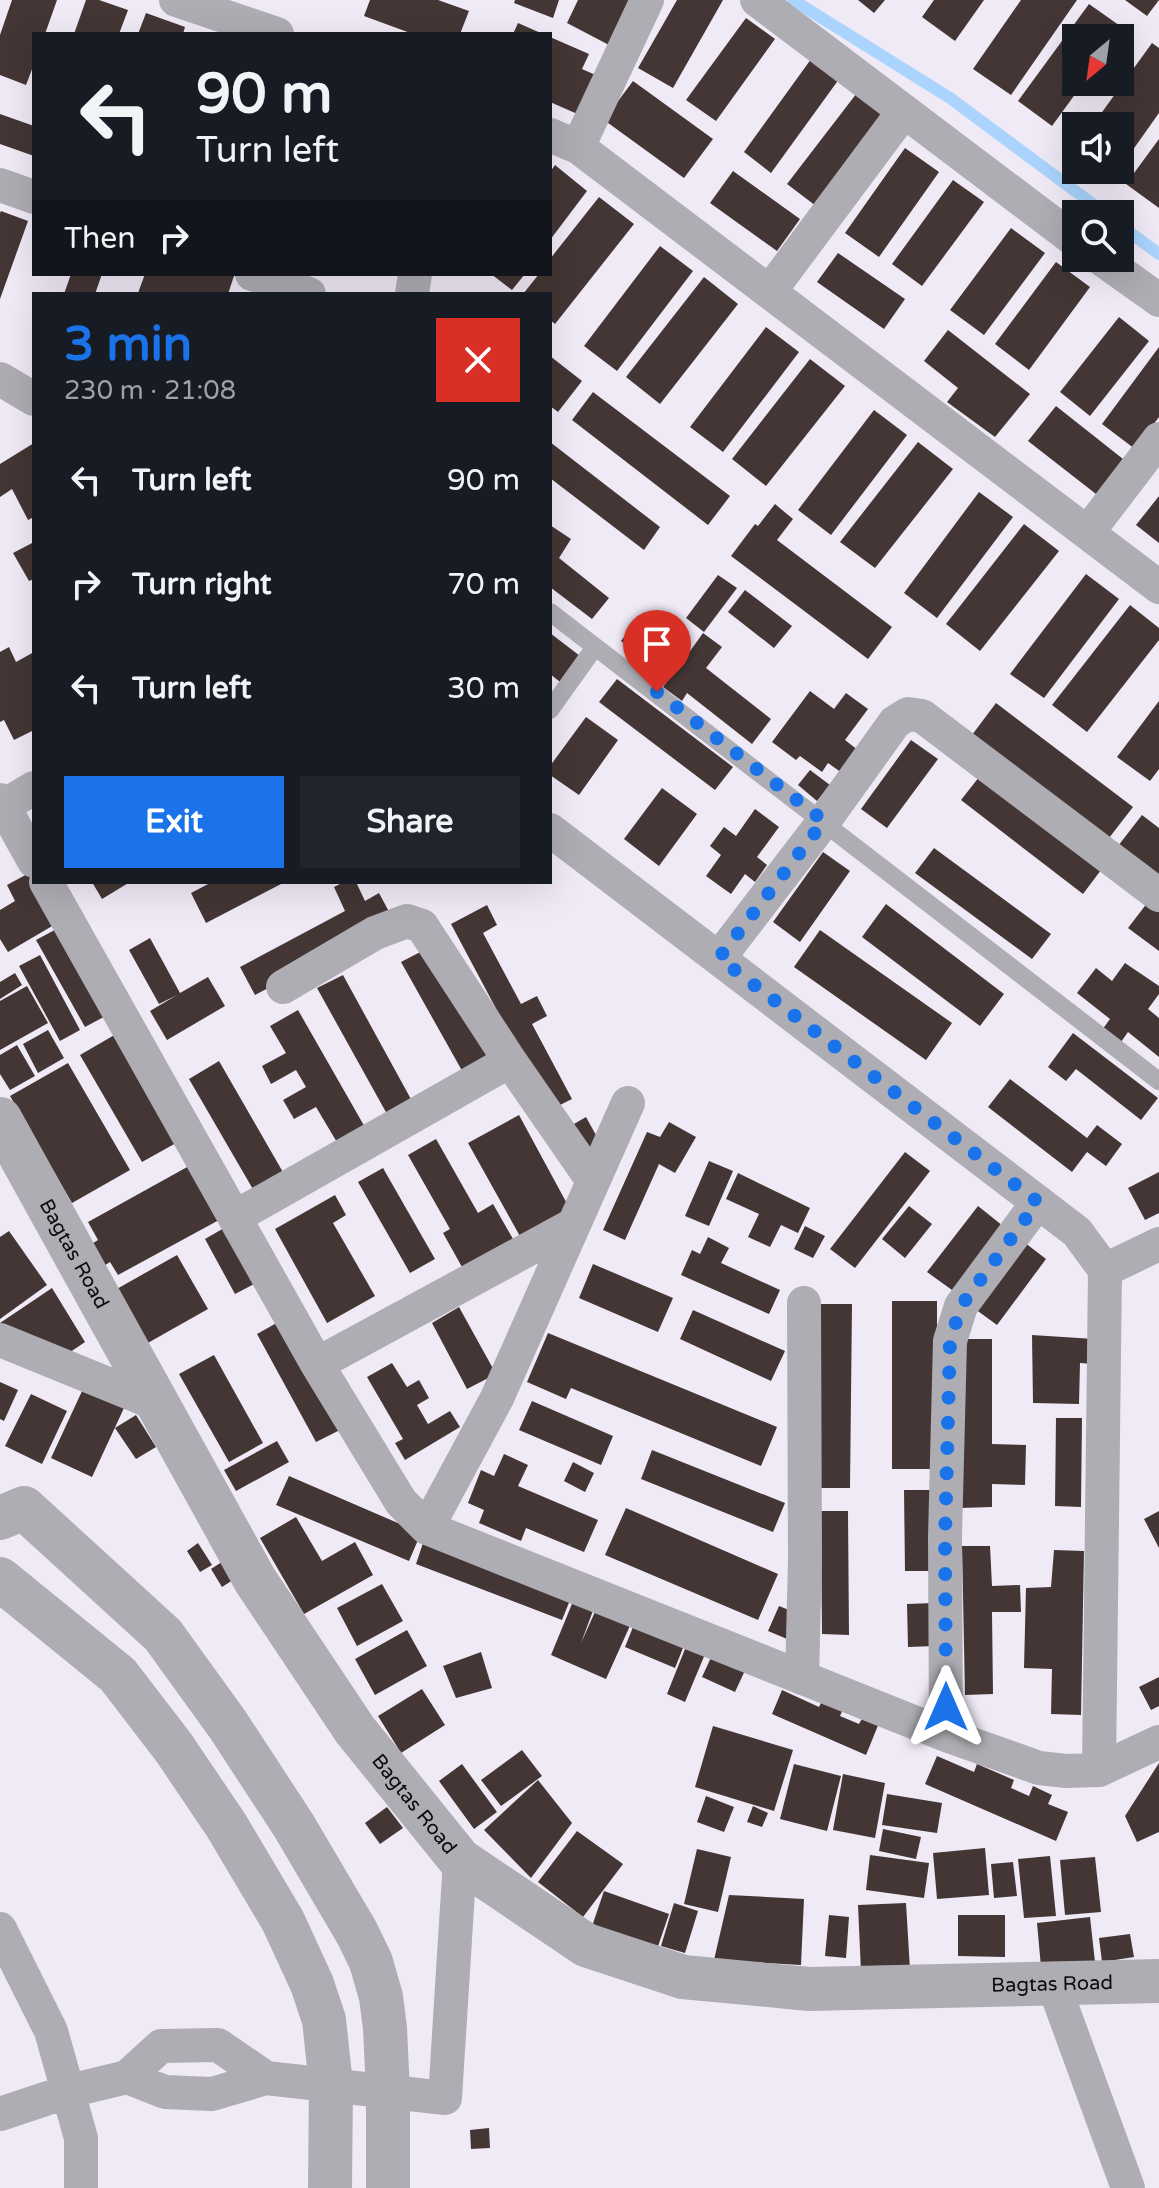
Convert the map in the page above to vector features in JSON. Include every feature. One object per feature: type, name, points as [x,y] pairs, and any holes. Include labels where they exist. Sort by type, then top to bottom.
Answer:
[{"type":"street","points":[[176,0],[271,32]]},
{"type":"street","points":[[647,0],[564,141],[770,291],[1159,587]]},
{"type":"street","points":[[757,0],[1062,230]]},
{"type":"street","points":[[770,291],[904,111]]},
{"type":"street","points":[[0,185],[32,196]]},
{"type":"street","points":[[1120,272],[1159,300]]},
{"type":"street","points":[[258,276],[303,292]]},
{"type":"street","points":[[0,379],[32,398]]},
{"type":"street","points":[[1088,532],[1159,439]]},
{"type":"street","points":[[719,958],[895,722],[908,714],[922,716],[1159,895]]},
{"type":"street","points":[[32,789],[1,805],[32,858]]},
{"type":"street","points":[[552,832],[1077,1232],[1105,1270],[1099,1770]]},
{"type":"street","points":[[47,884],[317,1364],[401,1502],[427,1528],[946,1735],[1039,1768],[1099,1770],[1159,1742]]},
{"type":"street","points":[[283,987],[375,933],[407,921],[422,926],[593,1181]]},
{"type":"street","points":[[235,1217],[510,1061]]},
{"type":"street","points":[[427,1528],[497,1398],[628,1103]]},
{"type":"street","name":"Bagtas Road","points":[[0,1119],[255,1580],[355,1730],[460,1860],[586,1945],[683,1977],[809,1989],[1159,1981]]},
{"type":"street","points":[[946,1735],[945,1537],[950,1341],[961,1306],[1038,1202]]},
{"type":"street","points":[[317,1364],[573,1225]]},
{"type":"street","points":[[1105,1270],[1159,1244]]},
{"type":"street","points":[[802,1678],[804,1303]]},
{"type":"street","points":[[0,1340],[157,1404]]},
{"type":"street","points":[[0,1518],[24,1508],[163,1635],[228,1725],[330,1884],[371,1962],[381,1997],[388,2092],[388,2188]]},
{"type":"street","points":[[0,1579],[118,1675],[174,1748],[226,1825],[283,1921],[312,1984],[324,2020],[331,2085],[330,2188]]},
{"type":"street","points":[[127,2077],[165,2092],[212,2094],[266,2078],[445,2098],[460,1860]]},
{"type":"street","points":[[2,1937],[51,2031],[81,2138],[81,2188]]},
{"type":"street","points":[[1053,1983],[1128,2188]]},
{"type":"street","points":[[0,2114],[69,2091],[127,2077],[161,2046],[218,2045],[266,2078]]},
{"type":"lane","points":[[552,614],[1159,1081]]},
{"type":"lane","points":[[552,707],[595,647]]},
{"type":"building","points":[[12,0],[57,0],[46,32],[32,32],[32,69],[26,85],[0,75],[0,35]]},
{"type":"building","points":[[86,0],[99,0],[128,10],[120,32],[75,32]]},
{"type":"building","points":[[370,0],[438,0],[469,11],[461,32],[408,32],[364,16]]},
{"type":"building","points":[[515,0],[559,0],[553,18],[514,3]]},
{"type":"building","points":[[578,0],[632,0],[609,45],[567,23]]},
{"type":"building","points":[[677,0],[723,0],[673,88],[638,68]]},
{"type":"building","points":[[858,0],[885,0],[874,13]]},
{"type":"building","points":[[934,0],[984,0],[955,41],[922,17]]},
{"type":"building","points":[[1021,0],[1077,0],[1011,95],[973,69]]},
{"type":"building","points":[[1125,0],[1159,0],[1147,16]]},
{"type":"building","points":[[1089,4],[1117,24],[1074,24]]},
{"type":"building","points":[[146,13],[185,27],[184,32],[139,32]]},
{"type":"building","points":[[746,18],[775,39],[716,121],[686,100]]},
{"type":"building","points":[[518,23],[538,32],[514,32]]},
{"type":"building","points":[[552,38],[589,54],[582,69],[600,77],[582,116],[552,103]]},
{"type":"building","points":[[1062,41],[1062,96],[1074,96],[1052,126],[1018,101]]},
{"type":"building","points":[[1152,43],[1159,48],[1159,113],[1134,148],[1134,112],[1102,112],[1114,96],[1134,96],[1134,68]]},
{"type":"building","points":[[814,55],[842,75],[771,173],[744,152]]},
{"type":"building","points":[[633,81],[713,139],[684,178],[604,120]]},
{"type":"building","points":[[860,89],[889,112],[816,206],[787,184]]},
{"type":"building","points":[[0,114],[32,125],[32,155],[0,144]]},
{"type":"building","points":[[1159,139],[1159,208],[1126,184],[1134,184],[1134,173]]},
{"type":"building","points":[[905,148],[939,172],[879,257],[845,233]]},
{"type":"building","points":[[555,165],[587,191],[552,237],[552,169]]},
{"type":"building","points":[[733,171],[800,219],[777,251],[710,203]]},
{"type":"building","points":[[953,180],[984,202],[922,286],[892,264]]},
{"type":"building","points":[[599,197],[634,224],[555,324],[552,322],[552,292],[525,292],[537,276],[552,276],[552,256]]},
{"type":"building","points":[[0,213],[28,221],[0,299]]},
{"type":"building","points":[[1011,228],[1045,253],[984,335],[950,310]]},
{"type":"building","points":[[660,246],[693,271],[617,371],[584,346]]},
{"type":"building","points":[[838,253],[905,299],[884,329],[817,282]]},
{"type":"building","points":[[1056,262],[1062,266],[1062,272],[1070,272],[1090,287],[1029,370],[995,344]]},
{"type":"building","points":[[70,276],[101,276],[96,292],[65,292]]},
{"type":"building","points":[[144,276],[234,276],[229,292],[138,292]]},
{"type":"building","points":[[494,276],[523,276],[512,290]]},
{"type":"building","points":[[704,277],[738,304],[660,404],[626,377]]},
{"type":"building","points":[[1119,317],[1149,341],[1090,416],[1060,392]]},
{"type":"building","points":[[766,327],[799,352],[723,452],[690,427]]},
{"type":"building","points":[[948,330],[1030,394],[995,437],[947,402],[958,388],[924,361]]},
{"type":"building","points":[[1159,347],[1159,417],[1135,449],[1102,424]]},
{"type":"building","points":[[552,358],[582,381],[558,412],[552,408]]},
{"type":"building","points":[[810,359],[845,386],[766,486],[732,459]]},
{"type":"building","points":[[593,392],[730,496],[708,525],[572,420]]},
{"type":"building","points":[[1056,406],[1123,459],[1096,494],[1028,441]]},
{"type":"building","points":[[874,410],[907,435],[831,535],[798,510]]},
{"type":"building","points":[[918,442],[953,469],[875,568],[840,542]]},
{"type":"building","points":[[32,444],[32,518],[28,520],[12,489],[0,497],[0,464]]},
{"type":"building","points":[[552,444],[660,527],[644,550],[552,480]]},
{"type":"building","points":[[979,492],[1013,517],[937,618],[904,593]]},
{"type":"building","points":[[1159,496],[1159,543],[1136,525]]},
{"type":"building","points":[[775,504],[793,519],[777,540],[892,627],[868,659],[731,556]]},
{"type":"building","points":[[1024,524],[1059,551],[980,651],[946,624]]},
{"type":"building","points":[[552,526],[571,539],[559,558],[609,598],[592,619],[552,589]]},
{"type":"building","points":[[32,543],[32,580],[29,581],[13,553]]},
{"type":"building","points":[[1086,574],[1119,599],[1044,698],[1010,674]]},
{"type":"building","points":[[718,575],[737,588],[704,632],[686,618]]},
{"type":"building","points":[[745,590],[792,626],[774,648],[728,612]]},
{"type":"building","points":[[1130,605],[1159,628],[1159,640],[1087,732],[1052,705]]},
{"type":"building","points":[[640,617],[688,654],[703,633],[722,647],[706,668],[771,719],[752,744],[687,693],[682,701],[663,687],[669,679],[621,641]]},
{"type":"building","points":[[552,635],[584,659],[564,685],[552,676]]},
{"type":"building","points":[[9,647],[16,662],[32,653],[32,731],[14,740],[4,720],[0,722],[0,652]]},
{"type":"building","points":[[617,679],[733,767],[715,790],[599,702]]},
{"type":"building","points":[[810,691],[834,709],[846,693],[868,709],[845,740],[859,751],[842,773],[828,763],[822,772],[800,756],[796,760],[772,742]]},
{"type":"building","points":[[1159,701],[1159,769],[1150,781],[1117,757]]},
{"type":"building","points":[[996,703],[1133,807],[1109,838],[972,735]]},
{"type":"building","points":[[586,717],[618,740],[579,795],[552,776],[552,763]]},
{"type":"building","points":[[911,740],[938,759],[887,828],[861,809]]},
{"type":"building","points":[[810,770],[830,785],[817,801],[798,785]]},
{"type":"building","points":[[983,772],[1104,866],[1083,894],[961,800]]},
{"type":"building","points":[[662,788],[697,814],[659,866],[624,839]]},
{"type":"building","points":[[755,809],[779,827],[757,857],[767,865],[755,882],[745,874],[731,894],[706,876],[721,855],[710,846],[724,827],[736,836]]},
{"type":"building","points":[[1142,815],[1159,828],[1159,877],[1118,846]]},
{"type":"building","points":[[934,848],[1051,934],[1032,959],[915,873]]},
{"type":"building","points":[[823,852],[850,871],[800,942],[773,922]]},
{"type":"building","points":[[31,872],[32,884],[38,884],[59,922],[8,952],[0,939],[0,910],[15,901],[7,885]]},
{"type":"building","points":[[93,884],[127,884],[102,899]]},
{"type":"building","points":[[208,884],[281,884],[206,923],[191,893]]},
{"type":"building","points":[[357,884],[365,901],[379,893],[394,921],[255,995],[240,967],[345,911],[334,887]]},
{"type":"building","points":[[1151,898],[1159,904],[1159,951],[1128,928]]},
{"type":"building","points":[[886,904],[1004,994],[980,1026],[862,937]]},
{"type":"building","points":[[487,905],[497,925],[483,933],[521,1004],[537,996],[547,1016],[532,1024],[572,1099],[550,1110],[451,924]]},
{"type":"building","points":[[64,925],[113,1012],[85,1027],[36,940]]},
{"type":"building","points":[[820,930],[952,1023],[926,1060],[794,967]]},
{"type":"building","points":[[150,938],[180,993],[208,977],[225,1006],[167,1040],[150,1011],[177,995],[159,1004],[129,950]]},
{"type":"building","points":[[428,948],[492,1061],[465,1076],[401,962]]},
{"type":"building","points":[[40,955],[80,1030],[60,1041],[19,966]]},
{"type":"building","points":[[1125,963],[1159,986],[1159,994],[1148,1009],[1159,1018],[1159,1057],[1128,1032],[1121,1042],[1102,1030],[1110,1019],[1077,993],[1096,968],[1112,981]]},
{"type":"building","points":[[15,973],[22,985],[0,999],[0,982]]},
{"type":"building","points":[[343,975],[412,1101],[387,1114],[317,988]]},
{"type":"building","points":[[27,986],[48,1023],[0,1050],[0,1001]]},
{"type":"building","points":[[298,1010],[366,1129],[338,1144],[316,1107],[294,1119],[283,1100],[306,1087],[296,1070],[271,1084],[262,1066],[286,1053],[270,1026]]},
{"type":"building","points":[[48,1030],[64,1058],[38,1073],[23,1044]]},
{"type":"building","points":[[123,1030],[185,1138],[142,1162],[80,1055]]},
{"type":"building","points":[[1073,1033],[1158,1098],[1141,1120],[1076,1069],[1066,1081],[1048,1067]]},
{"type":"building","points":[[17,1045],[35,1076],[10,1090],[0,1074],[0,1055]]},
{"type":"building","points":[[219,1061],[284,1174],[254,1191],[189,1079]]},
{"type":"building","points":[[68,1063],[130,1170],[72,1203],[10,1096]]},
{"type":"building","points":[[1010,1079],[1087,1138],[1097,1125],[1122,1144],[1106,1166],[1087,1152],[1072,1172],[988,1107]]},
{"type":"building","points":[[519,1115],[571,1211],[521,1238],[468,1143]]},
{"type":"building","points":[[586,1117],[602,1146],[582,1156],[567,1128]]},
{"type":"building","points":[[669,1122],[696,1137],[675,1173],[659,1164],[625,1240],[603,1230],[647,1132],[660,1137]]},
{"type":"building","points":[[436,1139],[478,1213],[493,1204],[513,1239],[462,1267],[443,1233],[450,1229],[408,1155]]},
{"type":"building","points":[[905,1152],[930,1171],[855,1268],[830,1249]]},
{"type":"building","points":[[709,1161],[733,1171],[709,1226],[685,1216]]},
{"type":"building","points":[[189,1166],[219,1220],[118,1275],[110,1262],[90,1275],[77,1253],[98,1240],[88,1222]]},
{"type":"building","points":[[383,1168],[435,1259],[410,1273],[358,1182]]},
{"type":"building","points":[[1159,1172],[1159,1213],[1145,1220],[1128,1188]]},
{"type":"building","points":[[738,1173],[810,1208],[798,1233],[781,1225],[770,1247],[748,1237],[759,1214],[726,1199]]},
{"type":"building","points":[[335,1195],[346,1215],[333,1223],[375,1296],[327,1323],[275,1229]]},
{"type":"building","points":[[909,1206],[932,1224],[905,1258],[882,1239]]},
{"type":"building","points":[[978,1206],[1003,1226],[952,1290],[927,1272]]},
{"type":"building","points":[[231,1224],[262,1280],[235,1294],[205,1239]]},
{"type":"building","points":[[805,1226],[825,1236],[813,1258],[794,1249]]},
{"type":"building","points":[[9,1231],[47,1285],[0,1319],[0,1237]]},
{"type":"building","points":[[708,1237],[729,1248],[721,1263],[780,1290],[769,1314],[681,1275],[692,1250],[700,1254]]},
{"type":"building","points":[[1020,1239],[1046,1259],[997,1325],[971,1306]]},
{"type":"building","points":[[177,1255],[208,1309],[146,1344],[115,1290]]},
{"type":"building","points":[[593,1264],[673,1298],[658,1332],[579,1298]]},
{"type":"building","points":[[52,1288],[85,1342],[60,1359],[0,1328],[0,1323]]},
{"type":"building","points":[[892,1301],[937,1301],[937,1469],[892,1469]]},
{"type":"building","points":[[814,1304],[852,1304],[850,1488],[812,1488]]},
{"type":"building","points":[[459,1307],[496,1374],[467,1389],[432,1323]]},
{"type":"building","points":[[693,1310],[785,1351],[771,1381],[680,1339]]},
{"type":"building","points":[[282,1320],[342,1429],[316,1442],[257,1334]]},
{"type":"building","points":[[548,1333],[777,1427],[761,1466],[571,1388],[566,1399],[527,1382]]},
{"type":"building","points":[[1032,1335],[1094,1339],[1093,1364],[1080,1363],[1079,1404],[1033,1403]]},
{"type":"building","points":[[960,1339],[992,1339],[992,1444],[1026,1445],[1025,1485],[992,1484],[992,1507],[960,1508]]},
{"type":"building","points":[[214,1355],[263,1443],[229,1462],[179,1374]]},
{"type":"building","points":[[392,1363],[407,1387],[419,1380],[429,1398],[417,1405],[428,1424],[450,1411],[460,1427],[405,1460],[395,1443],[403,1439],[367,1377]]},
{"type":"building","points":[[0,1382],[18,1390],[4,1421],[0,1419]]},
{"type":"building","points":[[83,1389],[124,1408],[92,1477],[51,1458]]},
{"type":"building","points":[[31,1394],[67,1411],[42,1464],[5,1446]]},
{"type":"building","points":[[532,1401],[613,1436],[601,1465],[519,1430]]},
{"type":"building","points":[[136,1415],[156,1447],[136,1459],[115,1428]]},
{"type":"building","points":[[1056,1418],[1082,1418],[1081,1507],[1055,1506]]},
{"type":"building","points":[[277,1441],[289,1462],[236,1491],[224,1470]]},
{"type":"building","points":[[652,1450],[785,1503],[773,1532],[641,1479]]},
{"type":"building","points":[[504,1454],[528,1465],[518,1486],[598,1520],[584,1552],[526,1528],[521,1541],[479,1523],[484,1510],[468,1503],[481,1470],[494,1476]]},
{"type":"building","points":[[573,1462],[594,1473],[585,1492],[564,1481]]},
{"type":"building","points":[[289,1476],[421,1533],[409,1561],[276,1505]]},
{"type":"building","points":[[904,1490],[935,1490],[936,1571],[905,1571]]},
{"type":"building","points":[[626,1508],[778,1574],[758,1620],[605,1555]]},
{"type":"building","points":[[821,1511],[848,1511],[849,1635],[822,1634]]},
{"type":"building","points":[[1159,1511],[1159,1548],[1144,1519]]},
{"type":"building","points":[[296,1517],[322,1561],[355,1542],[373,1575],[304,1614],[260,1538]]},
{"type":"building","points":[[425,1537],[572,1595],[562,1620],[416,1564]]},
{"type":"building","points":[[198,1543],[212,1565],[200,1572],[187,1551]]},
{"type":"building","points":[[962,1546],[990,1546],[992,1586],[1020,1585],[1021,1612],[992,1612],[993,1694],[965,1695]]},
{"type":"building","points":[[1054,1550],[1084,1551],[1081,1715],[1051,1714],[1052,1669],[1024,1668],[1026,1588],[1051,1587]]},
{"type":"building","points":[[225,1560],[236,1578],[222,1587],[211,1569]]},
{"type":"building","points":[[382,1584],[403,1621],[357,1646],[337,1608]]},
{"type":"building","points":[[574,1599],[594,1608],[581,1643],[599,1603],[633,1619],[606,1679],[551,1655]]},
{"type":"building","points":[[934,1603],[935,1646],[908,1647],[907,1604]]},
{"type":"building","points":[[779,1606],[799,1614],[799,1644],[768,1631]]},
{"type":"building","points":[[637,1617],[687,1638],[675,1668],[625,1647]]},
{"type":"building","points":[[407,1630],[427,1666],[375,1695],[355,1659]]},
{"type":"building","points":[[689,1639],[708,1647],[685,1702],[667,1694]]},
{"type":"building","points":[[715,1649],[748,1664],[735,1692],[702,1677]]},
{"type":"building","points":[[481,1652],[492,1688],[456,1698],[443,1666]]},
{"type":"building","points":[[1159,1677],[1159,1706],[1151,1710],[1139,1687]]},
{"type":"building","points":[[422,1689],[445,1725],[401,1753],[378,1716]]},
{"type":"building","points":[[782,1690],[819,1707],[824,1697],[844,1707],[840,1716],[859,1724],[864,1715],[879,1723],[866,1755],[772,1714]]},
{"type":"building","points":[[713,1726],[793,1750],[774,1811],[695,1787]]},
{"type":"building","points":[[522,1750],[542,1776],[501,1806],[481,1780]]},
{"type":"building","points":[[937,1756],[974,1772],[977,1764],[1014,1780],[1011,1788],[1029,1796],[1033,1786],[1052,1795],[1048,1804],[1068,1812],[1056,1841],[925,1784]]},
{"type":"building","points":[[1159,1763],[1159,1832],[1137,1842],[1125,1816]]},
{"type":"building","points":[[462,1764],[497,1812],[474,1829],[439,1781]]},
{"type":"building","points":[[794,1764],[841,1776],[827,1831],[780,1819]]},
{"type":"building","points":[[843,1774],[885,1783],[875,1838],[833,1830]]},
{"type":"building","points":[[538,1780],[572,1823],[531,1878],[484,1830]]},
{"type":"building","points":[[887,1794],[942,1803],[937,1833],[882,1825]]},
{"type":"building","points":[[706,1796],[734,1807],[724,1832],[697,1822]]},
{"type":"building","points":[[753,1806],[768,1813],[762,1827],[747,1822]]},
{"type":"building","points":[[387,1807],[403,1828],[380,1844],[365,1823]]},
{"type":"building","points":[[883,1829],[921,1837],[916,1859],[879,1851]]},
{"type":"building","points":[[577,1831],[623,1864],[583,1917],[538,1882]]},
{"type":"building","points":[[985,1848],[989,1895],[937,1899],[933,1853]]},
{"type":"building","points":[[697,1849],[731,1857],[718,1912],[684,1904]]},
{"type":"building","points":[[870,1855],[929,1863],[924,1898],[866,1890]]},
{"type":"building","points":[[1050,1856],[1056,1916],[1024,1918],[1018,1859]]},
{"type":"building","points":[[1095,1857],[1101,1912],[1065,1915],[1060,1860]]},
{"type":"building","points":[[1013,1862],[1017,1896],[994,1898],[991,1864]]},
{"type":"building","points":[[604,1891],[669,1914],[653,1961],[588,1938]]},
{"type":"building","points":[[729,1895],[804,1899],[801,1965],[714,1960]]},
{"type":"building","points":[[674,1903],[698,1911],[685,1953],[661,1946]]},
{"type":"building","points":[[906,1903],[910,1970],[861,1972],[858,1905]]},
{"type":"building","points":[[829,1915],[849,1917],[846,1958],[825,1956]]},
{"type":"building","points":[[958,1915],[1005,1915],[1005,1957],[958,1956]]},
{"type":"building","points":[[1090,1917],[1095,1962],[1041,1967],[1037,1923]]},
{"type":"building","points":[[1130,1934],[1134,1957],[1102,1962],[1099,1938]]},
{"type":"building","points":[[489,2128],[490,2148],[471,2149],[470,2130]]},
{"type":"waterway","points":[[793,0],[950,98],[1087,200]]},
{"type":"waterway","points":[[1134,235],[1159,254]]},
{"type":"route","points":[[657,692],[824,821],[719,958],[1038,1202],[961,1306],[950,1341],[945,1537],[946,1707]]}]
